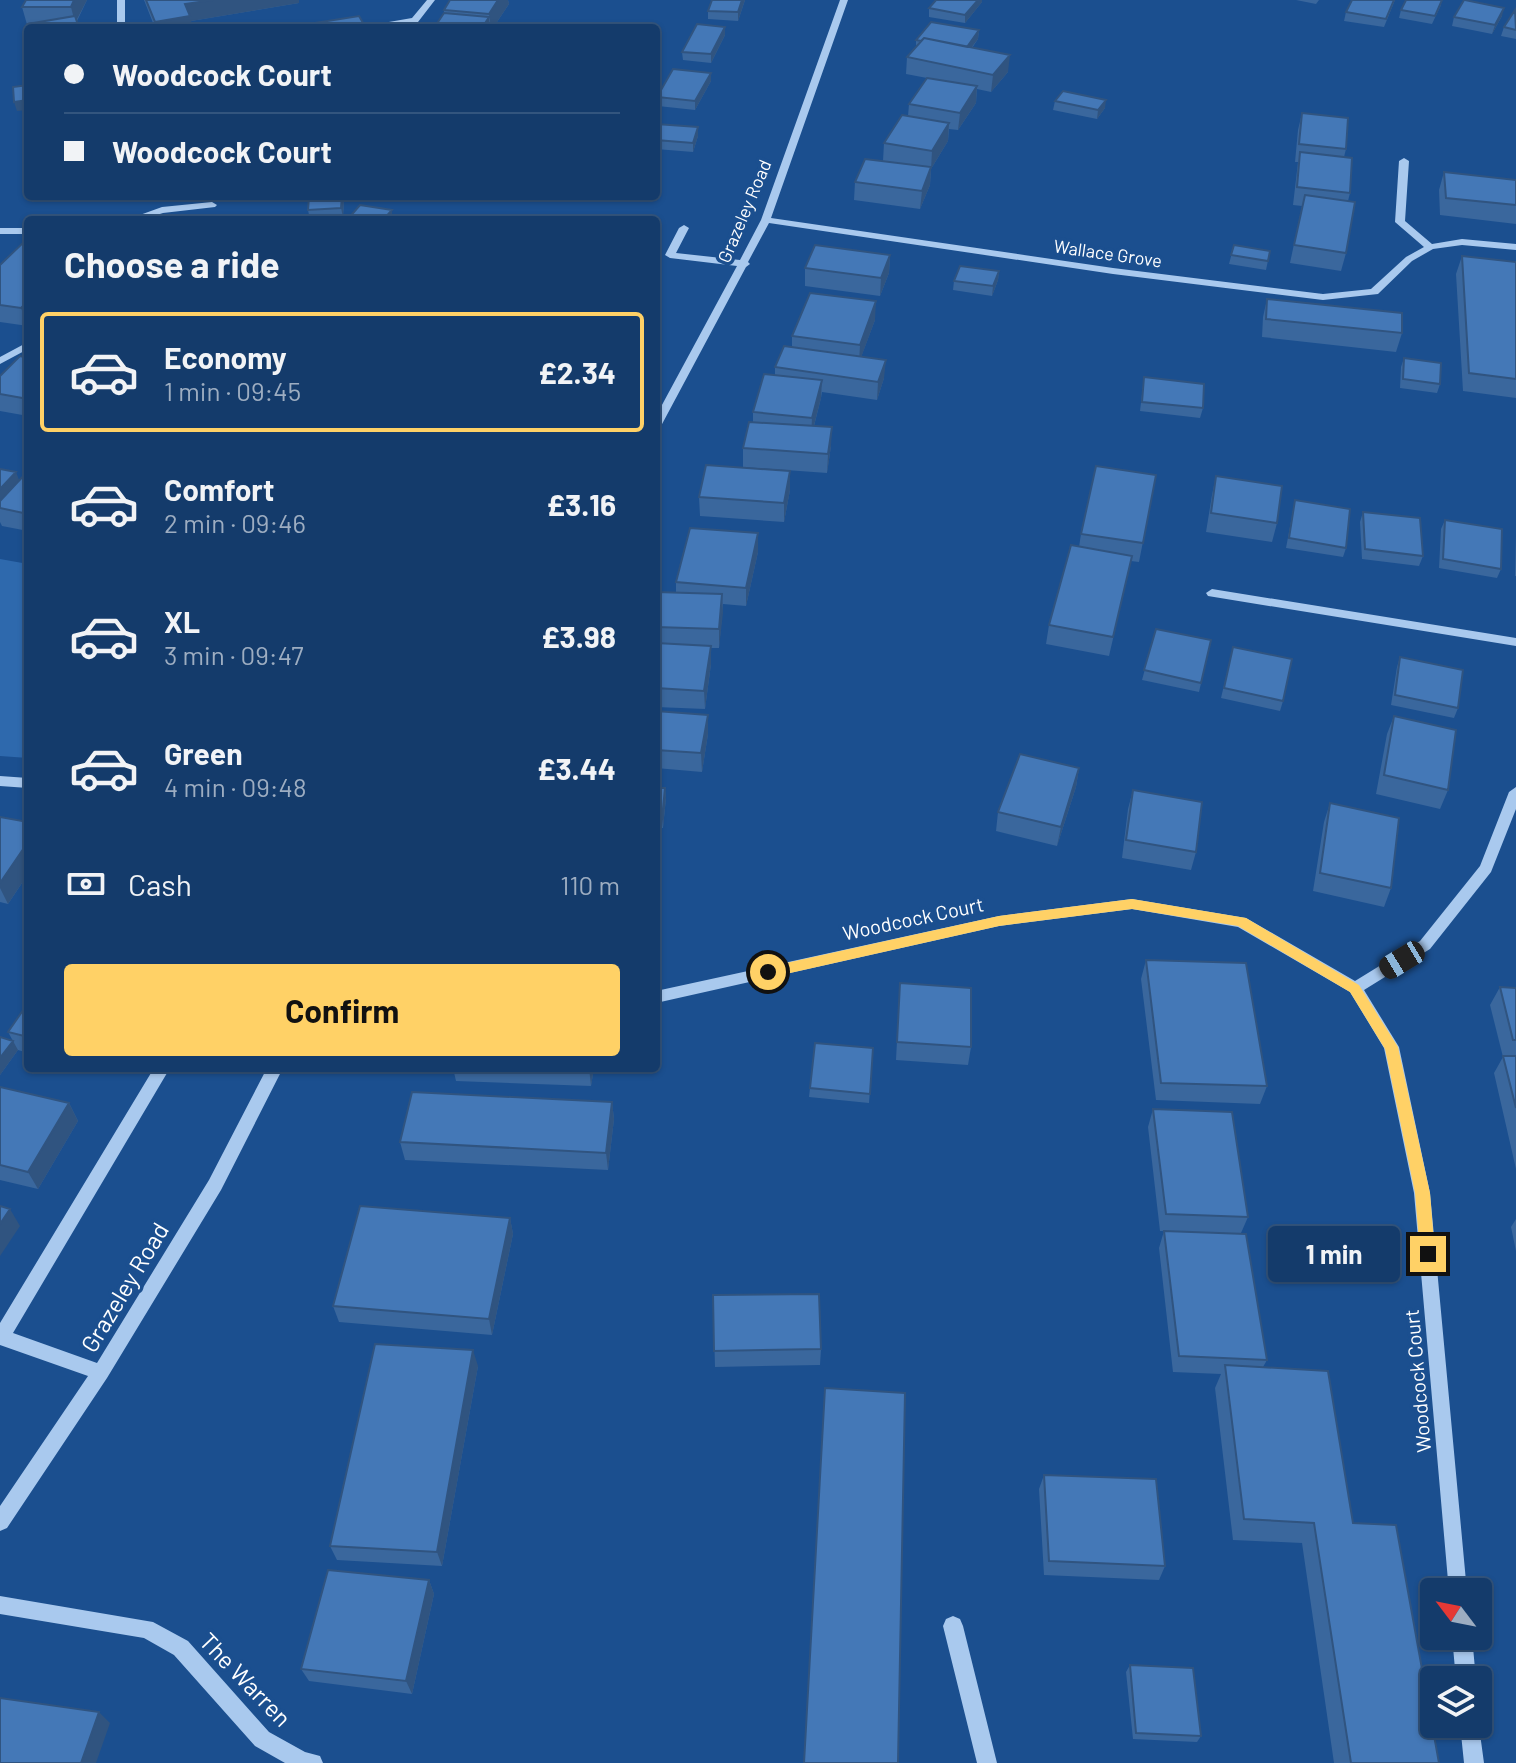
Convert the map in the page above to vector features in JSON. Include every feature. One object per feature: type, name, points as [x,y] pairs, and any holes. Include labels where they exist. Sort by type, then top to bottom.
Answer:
[{"type":"street","points":[[121,0],[121,24]]},
{"type":"street","points":[[396,24],[415,20],[431,0]]},
{"type":"street","name":"Grazeley Road","points":[[660,419],[766,220],[844,0]]},
{"type":"street","points":[[1404,161],[1400,222],[1430,247]]},
{"type":"street","points":[[143,216],[212,200]]},
{"type":"street","name":"Wallace Grove","points":[[766,220],[1113,271],[1323,297],[1374,292],[1409,259],[1430,247],[1462,242],[1516,247]]},
{"type":"street","points":[[684,228],[670,255],[745,264]]},
{"type":"street","points":[[0,231],[24,231]]},
{"type":"street","points":[[0,361],[24,347]]},
{"type":"street","points":[[1212,593],[1516,642]]},
{"type":"street","points":[[0,781],[24,783]]},
{"type":"street","points":[[1355,988],[1425,945],[1486,868],[1516,792]]},
{"type":"street","name":"Woodcock Court","points":[[660,996],[999,921],[1132,904],[1241,922],[1355,988],[1391,1047],[1422,1193],[1457,1578]]},
{"type":"street","points":[[101,1372],[1,1337],[160,1072]]},
{"type":"street","name":"Grazeley Road","points":[[0,1522],[101,1372],[215,1185],[273,1072]]},
{"type":"street","name":"The Warren","points":[[0,1605],[146,1629],[181,1648],[262,1739],[303,1762],[313,1763]]},
{"type":"street","points":[[953,1626],[987,1763]]},
{"type":"street","points":[[1471,1738],[1474,1763]]},
{"type":"shaded area","points":[[0,559],[24,563],[24,758],[0,756]]},
{"type":"building","points":[[26,0],[74,0],[71,7],[22,7]]},
{"type":"building","points":[[146,0],[213,0],[185,4],[190,16],[155,22]]},
{"type":"building","points":[[450,0],[498,0],[489,14],[444,10]]},
{"type":"building","points":[[712,0],[742,0],[738,12],[708,11]]},
{"type":"building","points":[[936,0],[978,0],[965,15],[929,8]]},
{"type":"building","points":[[1352,0],[1394,0],[1386,19],[1346,12]]},
{"type":"building","points":[[1406,0],[1442,0],[1435,16],[1401,10]]},
{"type":"building","points":[[1464,0],[1504,8],[1495,25],[1454,17]]},
{"type":"building","points":[[1515,10],[1516,30],[1504,27]]},
{"type":"building","points":[[444,13],[489,17],[485,24],[437,24]]},
{"type":"building","points":[[75,16],[78,24],[27,24]]},
{"type":"building","points":[[359,16],[364,24],[308,24]]},
{"type":"building","points":[[931,22],[979,30],[967,47],[924,38],[916,40]]},
{"type":"building","points":[[697,24],[725,27],[711,54],[682,52]]},
{"type":"building","points":[[924,38],[1010,55],[993,75],[907,57]]},
{"type":"building","points":[[673,69],[711,73],[695,101],[660,97]]},
{"type":"building","points":[[927,78],[977,86],[960,113],[909,104]]},
{"type":"building","points":[[24,86],[24,101],[14,102],[13,87]]},
{"type":"building","points":[[1063,91],[1106,100],[1098,110],[1055,101]]},
{"type":"building","points":[[1302,113],[1348,118],[1346,149],[1299,144]]},
{"type":"building","points":[[902,115],[949,123],[932,151],[884,143]]},
{"type":"building","points":[[660,124],[698,127],[693,143],[660,140]]},
{"type":"building","points":[[1300,152],[1352,158],[1350,193],[1297,187]]},
{"type":"building","points":[[865,159],[931,167],[922,191],[855,182]]},
{"type":"building","points":[[1444,172],[1516,180],[1516,205],[1446,198]]},
{"type":"building","points":[[1305,195],[1355,202],[1346,253],[1294,245]]},
{"type":"building","points":[[309,200],[342,200],[341,208],[308,210]]},
{"type":"building","points":[[360,205],[392,210],[387,216],[350,216]]},
{"type":"building","points":[[24,242],[24,305],[21,308],[0,305],[0,265]]},
{"type":"building","points":[[815,245],[890,255],[881,278],[805,268]]},
{"type":"building","points":[[1234,245],[1270,251],[1268,261],[1231,255]]},
{"type":"building","points":[[1462,256],[1516,262],[1516,379],[1469,373]]},
{"type":"building","points":[[960,266],[999,271],[993,286],[954,281]]},
{"type":"building","points":[[810,293],[876,301],[860,345],[792,336]]},
{"type":"building","points":[[1267,299],[1402,313],[1402,333],[1266,319]]},
{"type":"building","points":[[784,346],[886,360],[878,382],[775,367]]},
{"type":"building","points":[[20,356],[24,357],[24,398],[0,394],[0,376]]},
{"type":"building","points":[[1404,358],[1441,363],[1440,384],[1403,379]]},
{"type":"building","points":[[764,374],[822,380],[812,418],[753,412]]},
{"type":"building","points":[[1144,377],[1204,384],[1203,408],[1142,402]]},
{"type":"building","points":[[749,422],[832,427],[828,454],[743,448]]},
{"type":"building","points":[[706,465],[790,471],[784,503],[699,497]]},
{"type":"building","points":[[1096,466],[1156,475],[1143,543],[1081,534]]},
{"type":"building","points":[[0,469],[16,472],[0,489]]},
{"type":"building","points":[[24,475],[24,513],[0,508],[0,501]]},
{"type":"building","points":[[1216,476],[1282,486],[1277,523],[1211,513]]},
{"type":"building","points":[[1295,500],[1350,509],[1346,548],[1289,538]]},
{"type":"building","points":[[1363,512],[1420,518],[1423,556],[1365,549]]},
{"type":"building","points":[[1445,520],[1502,529],[1501,569],[1443,559]]},
{"type":"building","points":[[690,528],[758,533],[746,588],[676,582]]},
{"type":"building","points":[[1071,545],[1132,556],[1113,637],[1049,625]]},
{"type":"building","points":[[660,592],[722,594],[719,629],[660,627]]},
{"type":"building","points":[[1156,629],[1211,640],[1201,683],[1144,670]]},
{"type":"building","points":[[660,643],[711,646],[704,691],[660,688]]},
{"type":"building","points":[[1233,647],[1292,659],[1283,701],[1224,688]]},
{"type":"building","points":[[1400,657],[1463,670],[1458,708],[1395,695]]},
{"type":"building","points":[[660,711],[708,715],[701,753],[660,750]]},
{"type":"building","points":[[1394,716],[1456,730],[1448,790],[1384,775]]},
{"type":"building","points":[[1020,754],[1079,768],[1061,827],[998,812]]},
{"type":"building","points":[[660,788],[665,788],[662,819]]},
{"type":"building","points":[[1133,790],[1202,802],[1196,852],[1126,840]]},
{"type":"building","points":[[1330,803],[1399,818],[1391,888],[1320,873]]},
{"type":"building","points":[[0,817],[24,821],[24,848],[0,883]]},
{"type":"building","points":[[1146,960],[1246,963],[1267,1086],[1161,1083]]},
{"type":"building","points":[[900,983],[971,988],[971,1047],[897,1042]]},
{"type":"building","points":[[1500,987],[1516,988],[1516,1040],[1513,1040]]},
{"type":"building","points":[[24,1009],[24,1036],[8,1032]]},
{"type":"building","points":[[0,1037],[13,1041],[0,1058]]},
{"type":"building","points":[[815,1043],[873,1048],[870,1094],[810,1088]]},
{"type":"building","points":[[1503,1056],[1516,1056],[1516,1108]]},
{"type":"building","points":[[0,1087],[69,1103],[28,1172],[0,1165]]},
{"type":"building","points":[[412,1092],[612,1102],[606,1153],[400,1142]]},
{"type":"building","points":[[1153,1109],[1232,1112],[1248,1217],[1166,1214]]},
{"type":"building","points":[[0,1206],[10,1209],[0,1224]]},
{"type":"building","points":[[360,1206],[510,1218],[489,1319],[333,1306]]},
{"type":"building","points":[[1164,1231],[1246,1234],[1267,1360],[1179,1356]]},
{"type":"building","points":[[819,1294],[821,1349],[714,1351],[713,1295]]},
{"type":"building","points":[[375,1344],[473,1350],[437,1552],[330,1546]]},
{"type":"building","points":[[1225,1365],[1328,1371],[1353,1523],[1396,1525],[1421,1666],[1420,1738],[1434,1738],[1439,1763],[1351,1763],[1314,1523],[1244,1519]]},
{"type":"building","points":[[825,1388],[905,1393],[898,1763],[804,1763]]},
{"type":"building","points":[[1044,1475],[1156,1479],[1165,1566],[1049,1561]]},
{"type":"building","points":[[328,1570],[429,1580],[406,1681],[301,1669]]},
{"type":"building","points":[[1130,1665],[1193,1668],[1201,1736],[1136,1733]]},
{"type":"building","points":[[0,1698],[99,1712],[81,1763],[0,1763]]},
{"type":"route","points":[[768,972],[999,921],[1132,904],[1241,922],[1355,988],[1391,1047],[1422,1193],[1428,1254]]}]
